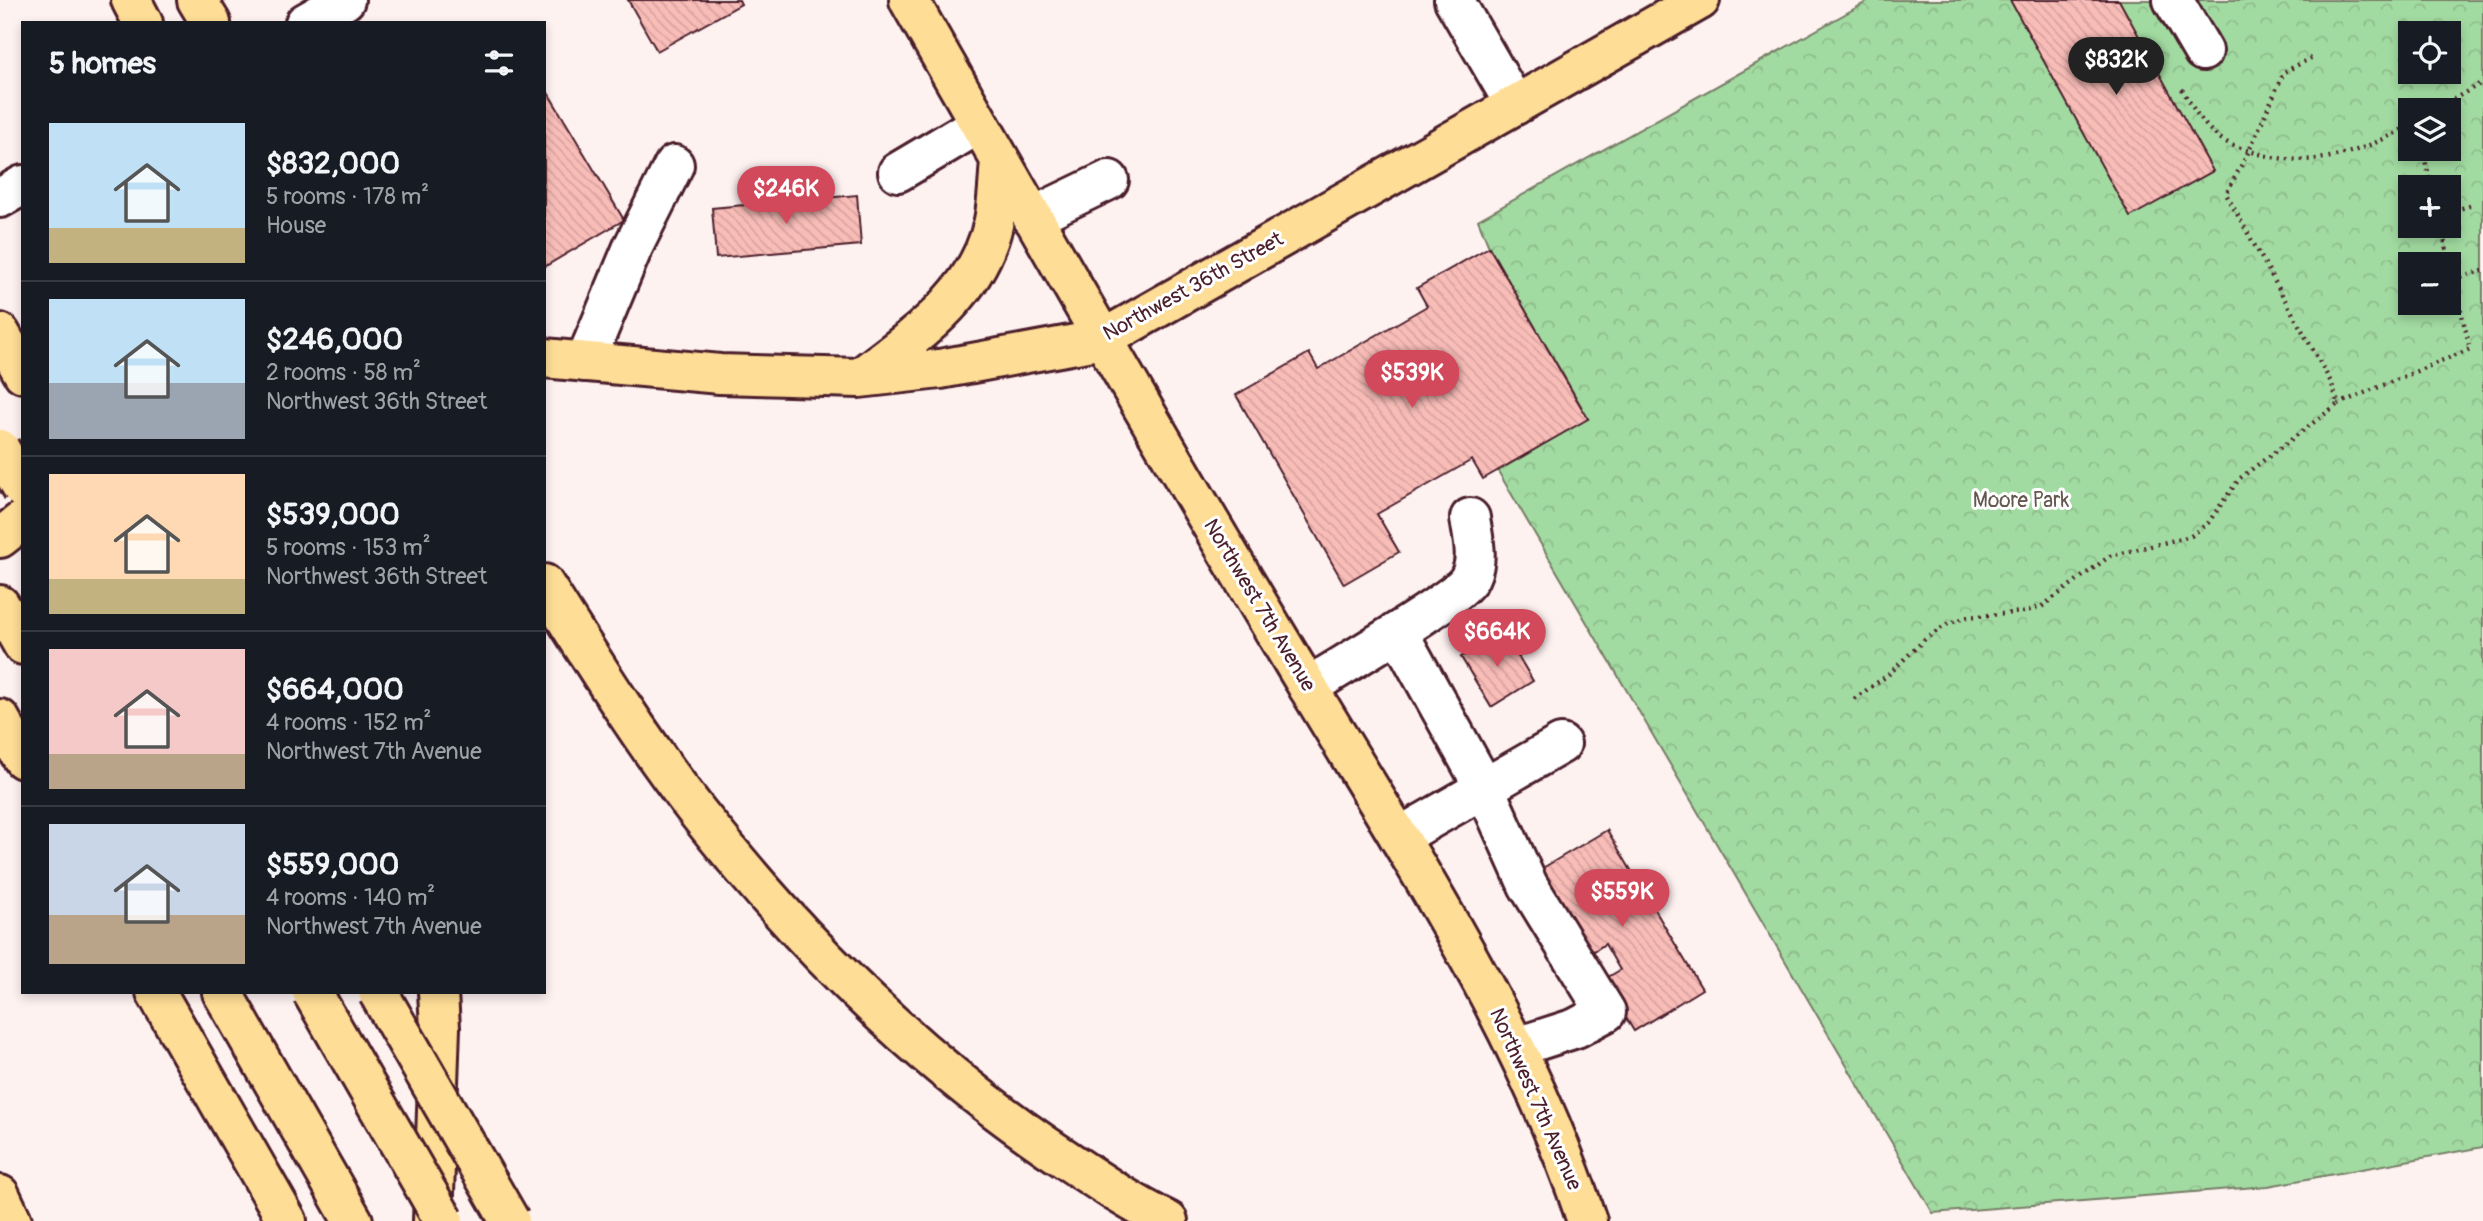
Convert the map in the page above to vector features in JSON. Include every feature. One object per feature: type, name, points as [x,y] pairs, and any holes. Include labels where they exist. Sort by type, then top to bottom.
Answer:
[{"type":"main road","points":[[131,0],[143,21]]},
{"type":"main road","points":[[197,0],[210,21]]},
{"type":"main road","name":"Northwest 7th Avenue","points":[[909,0],[1103,339],[1399,837],[1517,1047],[1562,1150],[1587,1221]]},
{"type":"main road","name":"Northwest 36th Street","points":[[546,358],[732,374],[859,378],[940,369],[1103,339],[1700,0]]},
{"type":"main road","points":[[859,378],[933,323],[972,276],[993,226],[1000,161]]},
{"type":"main road","points":[[0,333],[21,370]]},
{"type":"main road","points":[[21,437],[0,450],[21,486]]},
{"type":"main road","points":[[0,538],[21,522]]},
{"type":"main road","points":[[546,587],[644,738],[698,813],[765,893],[848,983],[924,1053],[1005,1117],[1083,1171],[1168,1221]]},
{"type":"main road","points":[[0,606],[21,642]]},
{"type":"main road","points":[[0,719],[21,756]]},
{"type":"main road","points":[[157,994],[281,1210]]},
{"type":"main road","points":[[223,994],[353,1221]]},
{"type":"main road","points":[[313,994],[444,1221]]},
{"type":"main road","points":[[379,994],[510,1221]]},
{"type":"main road","points":[[433,1221],[440,1028],[438,994]]},
{"type":"main road","points":[[0,1195],[12,1221]]},
{"type":"street","points":[[1454,0],[1515,105]]},
{"type":"street","points":[[2173,0],[2203,51]]},
{"type":"street","points":[[898,172],[979,124]]},
{"type":"street","points":[[585,362],[633,247],[674,165]]},
{"type":"street","points":[[1032,217],[1109,180]]},
{"type":"street","points":[[0,198],[21,186]]},
{"type":"street","points":[[1308,687],[1398,632],[1469,581],[1476,560],[1471,518]]},
{"type":"street","points":[[1398,632],[1485,789],[1528,885],[1606,1012],[1576,1028],[1517,1047]]},
{"type":"street","points":[[1399,837],[1561,744]]},
{"type":"path","points":[[2311,58],[2284,72],[2249,151],[2226,194],[2332,384],[2338,404]]},
{"type":"path","points":[[2175,77],[2194,110],[2218,138],[2266,156],[2317,161],[2367,147],[2398,131]]},
{"type":"path","points":[[2456,98],[2483,82]]},
{"type":"path","points":[[2461,208],[2473,205]]},
{"type":"path","points":[[2461,276],[2483,271]]},
{"type":"path","points":[[1854,699],[1888,675],[1925,639],[1948,624],[1967,617],[2023,612],[2041,607],[2110,556],[2191,536],[2208,523],[2239,480],[2338,404],[2470,349],[2461,309]]},
{"type":"green space","name":"Moore Park","points":[[1870,0],[2483,0],[2483,1147],[2268,1186],[1933,1213],[1498,471],[1588,418],[1489,247],[1478,220]]},
{"type":"building","points":[[628,0],[739,0],[741,4],[657,51]]},
{"type":"building","points":[[2010,0],[2119,0],[2213,171],[2130,217]]},
{"type":"building","points":[[546,89],[624,220],[546,266]]},
{"type":"building","points":[[857,195],[861,245],[716,258],[712,208]]},
{"type":"building","points":[[1489,247],[1588,419],[1483,479],[1472,460],[1377,514],[1399,552],[1344,584],[1236,395],[1309,353],[1318,369],[1427,306],[1417,288]]},
{"type":"building","points":[[1504,632],[1533,681],[1491,707],[1461,657]]},
{"type":"building","points":[[1607,830],[1702,989],[1634,1031],[1603,980],[1620,970],[1605,944],[1591,953],[1541,869]]}]
